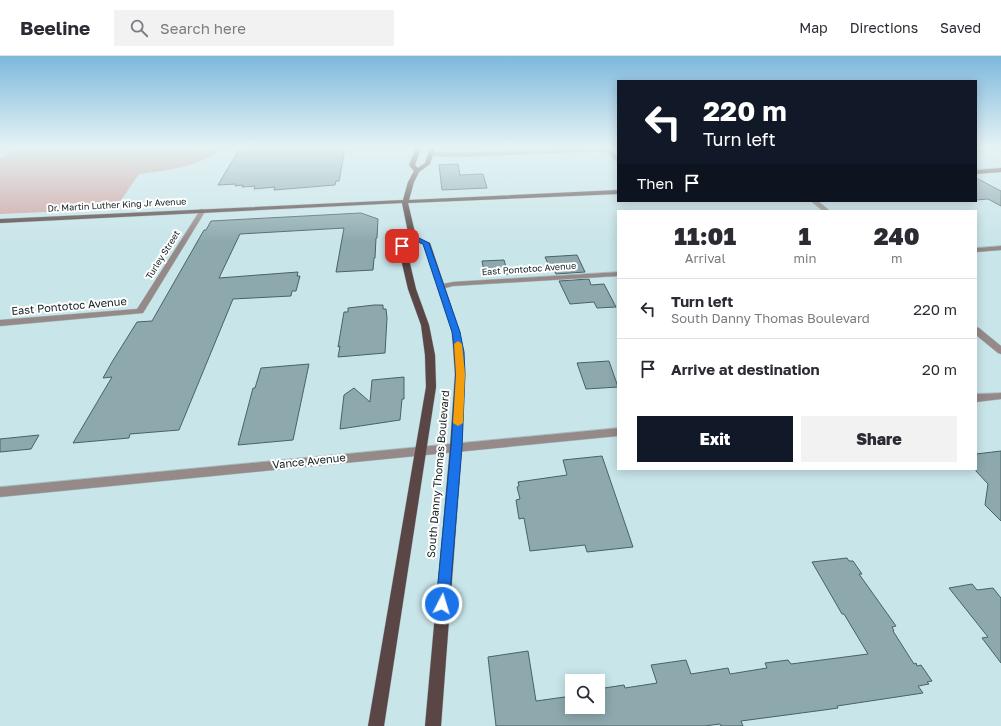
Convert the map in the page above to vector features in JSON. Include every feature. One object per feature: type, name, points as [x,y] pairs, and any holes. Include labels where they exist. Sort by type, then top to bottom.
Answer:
[{"type":"main road","points":[[412,179],[404,202],[413,238]]},
{"type":"main road","name":"Dr. Martin Luther King Jr Avenue","points":[[0,221],[203,210],[617,192]]},
{"type":"main road","name":"South Danny Thomas Boulevard","points":[[376,726],[431,387],[431,365],[425,326],[412,289],[402,246],[413,238],[426,243],[456,332],[460,374],[456,447],[433,726]]},
{"type":"street","points":[[815,202],[826,210]]},
{"type":"street","name":"Turley Street","points":[[140,311],[203,210]]},
{"type":"street","points":[[977,250],[1001,248]]},
{"type":"street","name":"East Pontotoc Avenue","points":[[441,287],[453,284],[617,274]]},
{"type":"street","name":"East Pontotoc Avenue","points":[[0,323],[140,311]]},
{"type":"street","points":[[977,331],[1001,351]]},
{"type":"street","points":[[977,398],[1001,396]]},
{"type":"street","name":"Vance Avenue","points":[[0,492],[617,432]]},
{"type":"shaded area","points":[[0,179],[135,179],[115,209],[0,214]]},
{"type":"building","points":[[221,179],[339,179],[339,181],[336,181],[335,185],[274,190],[275,187],[254,189],[255,186],[242,187],[243,185],[235,186],[236,184],[218,185]]},
{"type":"building","points":[[441,179],[485,179],[487,188],[442,190]]},
{"type":"building","points":[[977,179],[1001,191],[1001,206],[988,199],[977,200]]},
{"type":"building","points":[[361,213],[378,219],[373,270],[336,272],[344,228],[240,234],[219,278],[298,272],[297,276],[300,276],[296,291],[292,291],[291,296],[233,299],[179,430],[130,434],[129,438],[73,443],[112,377],[103,378],[112,362],[137,322],[152,321],[204,230],[206,230],[211,221]]},
{"type":"building","points":[[577,255],[585,272],[556,274],[554,270],[551,270],[545,257]]},
{"type":"building","points":[[504,260],[508,274],[485,276],[482,261]]},
{"type":"building","points":[[589,279],[591,285],[604,284],[616,307],[597,308],[594,302],[570,304],[559,281]]},
{"type":"building","points":[[383,305],[383,309],[386,309],[387,318],[385,353],[338,357],[340,346],[338,347],[344,312],[348,312],[348,308]]},
{"type":"building","points":[[609,361],[617,387],[586,389],[577,363]]},
{"type":"building","points":[[309,364],[293,440],[238,445],[253,388],[255,388],[261,368]]},
{"type":"building","points":[[404,377],[404,399],[402,399],[400,420],[340,429],[344,395],[354,388],[370,402],[372,380]]},
{"type":"building","points":[[39,435],[31,449],[0,452],[0,439]]},
{"type":"building","points":[[1001,451],[1001,521],[985,505],[988,484],[976,471],[977,454]]},
{"type":"building","points":[[602,456],[633,547],[587,552],[585,545],[530,551],[524,518],[519,519],[516,500],[520,499],[517,487],[519,486],[518,482],[567,475],[563,460]]},
{"type":"building","points":[[847,558],[849,561],[853,561],[862,574],[859,574],[896,626],[892,627],[893,631],[914,664],[916,663],[917,666],[921,665],[932,681],[927,682],[929,684],[918,686],[923,693],[837,706],[838,708],[741,721],[743,726],[721,726],[720,724],[704,726],[496,726],[488,657],[528,651],[536,701],[565,697],[565,714],[605,714],[605,688],[624,685],[625,688],[657,683],[651,665],[686,660],[691,674],[728,668],[730,674],[767,668],[765,663],[788,660],[791,664],[868,654],[844,614],[842,614],[812,562]]},
{"type":"building","points":[[972,584],[977,590],[993,588],[1001,598],[1001,663],[982,638],[988,637],[949,588]]},
{"type":"slow traffic","points":[[458,344],[460,374],[458,423]]},
{"type":"route","points":[[402,246],[413,238],[426,243],[456,332],[459,352],[460,374],[456,447],[442,604]]}]
